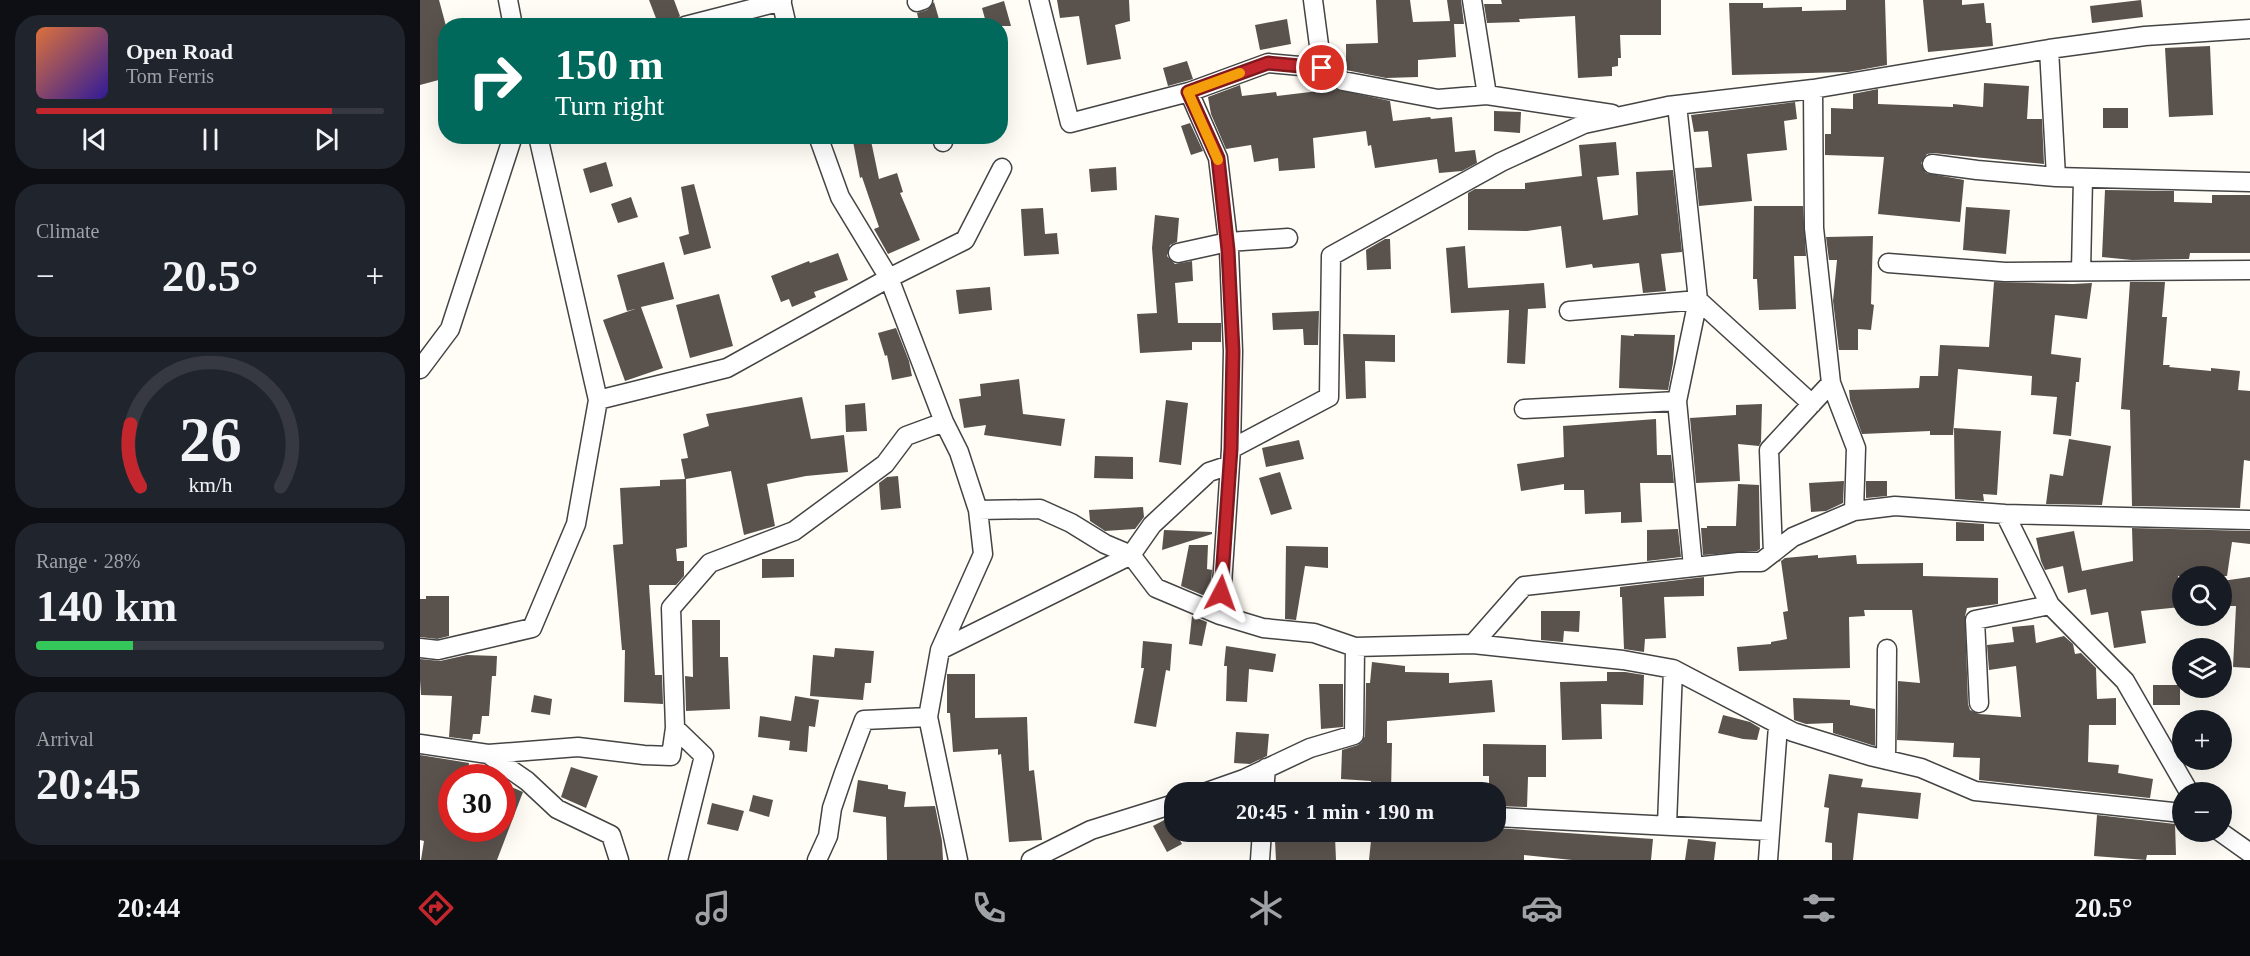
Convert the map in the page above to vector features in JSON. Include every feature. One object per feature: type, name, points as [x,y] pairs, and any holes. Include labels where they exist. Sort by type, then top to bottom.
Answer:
[{"type":"street","points":[[508,0],[511,18]]},
{"type":"street","points":[[715,18],[782,0],[785,18]]},
{"type":"street","points":[[1039,0],[1070,123],[1188,92],[1268,63],[1322,68],[1343,81],[1437,99],[1487,95],[1622,116]]},
{"type":"street","points":[[1313,0],[1322,68]]},
{"type":"street","points":[[1472,0],[1487,95]]},
{"type":"street","points":[[940,650],[1131,555],[1152,525],[1209,472],[1329,397],[1331,256],[1501,162],[1584,124],[1677,105],[1813,89],[2049,49],[2145,36],[2250,29]]},
{"type":"street","points":[[2049,49],[2056,177]]},
{"type":"street","points":[[1813,89],[1814,228],[1831,384],[1856,448],[1854,511]]},
{"type":"street","points":[[1188,92],[1218,158],[1228,242],[1233,351],[1230,457],[1220,615]]},
{"type":"street","points":[[1677,105],[1698,300],[1677,401],[1693,567]]},
{"type":"street","points":[[420,369],[450,329],[510,144]]},
{"type":"street","points":[[420,648],[438,650],[532,628],[576,524],[598,400],[540,144]]},
{"type":"street","points":[[821,144],[840,197],[889,278],[944,422],[959,452],[978,510],[983,554],[940,650],[928,717],[958,860]]},
{"type":"street","points":[[1932,164],[2056,177],[2250,182]]},
{"type":"street","points":[[598,400],[727,368],[889,278],[965,240],[1002,168]]},
{"type":"street","points":[[2081,270],[2083,178]]},
{"type":"street","points":[[1178,253],[1228,242],[1288,238]]},
{"type":"street","points":[[1888,263],[2005,272],[2250,270]]},
{"type":"street","points":[[1569,311],[1698,300],[1812,404]]},
{"type":"street","points":[[1773,553],[1769,450],[1831,384]]},
{"type":"street","points":[[1524,409],[1677,401]]},
{"type":"street","points":[[420,744],[488,754],[578,747],[671,756],[675,728],[671,609],[677,601],[710,563],[794,531],[885,464],[906,436],[944,422]]},
{"type":"street","points":[[1473,644],[1524,586],[1739,562],[1761,562],[1793,537],[1854,511],[1895,506],[2006,514],[2250,520]]},
{"type":"street","points":[[978,510],[1040,509],[1071,523],[1105,544],[1131,555],[1156,588],[1220,615],[1263,628],[1314,633],[1355,647],[1473,644],[1623,660],[1673,669],[1725,694],[1778,726],[1886,760],[1921,768],[1975,791],[2172,812]]},
{"type":"street","points":[[2006,514],[2050,605],[2125,681],[2183,782]]},
{"type":"street","points":[[1979,703],[1975,620],[2050,605]]},
{"type":"street","points":[[1232,782],[1310,748],[1354,735],[1355,647]]},
{"type":"street","points":[[1886,760],[1887,649]]},
{"type":"street","points":[[1667,825],[1673,669]]},
{"type":"street","points":[[817,860],[828,836],[832,808],[864,720],[928,717]]},
{"type":"street","points":[[1768,860],[1778,726]]},
{"type":"street","points":[[675,728],[704,756],[678,860]]},
{"type":"street","points":[[488,754],[527,782],[557,809],[611,835],[619,860]]},
{"type":"street","points":[[1265,782],[1266,768]]},
{"type":"street","points":[[1031,860],[1091,830],[1164,807]]},
{"type":"street","points":[[1506,817],[1770,831]]},
{"type":"street","points":[[2232,840],[2250,853]]},
{"type":"street","points":[[1260,860],[1261,842]]},
{"type":"building","points":[[420,0],[439,0],[444,18],[438,18],[438,80],[420,85]]},
{"type":"building","points":[[649,0],[674,0],[680,16],[678,18],[656,18]]},
{"type":"building","points":[[1057,0],[1129,0],[1130,21],[1115,25],[1121,59],[1087,65],[1079,16],[1060,18]]},
{"type":"building","points":[[1376,0],[1410,0],[1413,22],[1450,21],[1447,0],[1461,0],[1464,24],[1454,24],[1456,57],[1418,60],[1418,77],[1386,78],[1346,70],[1346,44],[1378,43]]},
{"type":"building","points":[[1501,0],[1661,0],[1661,35],[1620,35],[1621,58],[1618,58],[1618,66],[1612,67],[1612,76],[1578,78],[1575,16],[1487,23],[1484,4],[1502,4]]},
{"type":"building","points":[[1846,0],[1885,0],[1887,65],[1848,72],[1732,75],[1729,3],[1763,3],[1763,8],[1802,7],[1802,11],[1846,10]]},
{"type":"building","points":[[1923,0],[1962,0],[1962,5],[1984,3],[1986,23],[1991,23],[1993,46],[1928,52]]},
{"type":"building","points":[[2141,0],[2143,17],[2092,23],[2090,6]]},
{"type":"building","points":[[1004,1],[1011,26],[1008,26],[1008,18],[985,18],[982,8]]},
{"type":"building","points":[[934,2],[939,18],[918,18],[917,13],[927,10]]},
{"type":"building","points":[[1287,19],[1291,44],[1260,50],[1255,25]]},
{"type":"building","points":[[2210,46],[2213,115],[2169,117],[2165,48]]},
{"type":"building","points":[[1187,61],[1193,79],[1168,86],[1163,68]]},
{"type":"building","points":[[1984,83],[2029,86],[2027,119],[2042,119],[2044,164],[1927,154],[1921,163],[1926,173],[1964,180],[1960,222],[1878,214],[1884,157],[1825,155],[1825,134],[1831,134],[1831,108],[1853,109],[1853,94],[1878,89],[1878,104],[1953,107],[1953,104],[1983,107]]},
{"type":"building","points":[[1240,85],[1242,96],[1276,92],[1277,96],[1335,89],[1390,101],[1393,121],[1452,117],[1455,152],[1475,150],[1477,163],[1462,171],[1439,173],[1437,159],[1375,168],[1366,131],[1313,138],[1315,168],[1279,171],[1278,158],[1254,162],[1251,145],[1226,149],[1211,114],[1208,97]]},
{"type":"building","points":[[1795,102],[1797,119],[1784,121],[1787,150],[1747,154],[1752,201],[1699,206],[1695,168],[1712,167],[1708,131],[1694,132],[1691,115]]},
{"type":"building","points":[[2103,108],[2128,108],[2128,128],[2103,128]]},
{"type":"building","points":[[1494,111],[1521,112],[1520,133],[1494,131]]},
{"type":"building","points":[[1190,123],[1203,151],[1191,155],[1181,126]]},
{"type":"building","points":[[1616,142],[1619,175],[1597,177],[1603,220],[1638,215],[1636,172],[1673,170],[1682,252],[1661,254],[1666,291],[1643,293],[1639,263],[1593,268],[1592,264],[1566,268],[1561,226],[1527,231],[1468,230],[1468,193],[1475,189],[1525,189],[1525,183],[1582,176],[1579,145]]},
{"type":"building","points":[[854,144],[872,144],[879,179],[897,173],[903,192],[900,193],[920,240],[888,254],[874,229],[879,227],[862,177],[860,178]]},
{"type":"building","points":[[606,162],[613,186],[590,193],[583,169]]},
{"type":"building","points":[[1116,167],[1117,190],[1091,192],[1089,169]]},
{"type":"building","points":[[694,184],[711,248],[684,255],[679,237],[689,234],[681,187]]},
{"type":"building","points":[[2105,190],[2174,191],[2174,202],[2212,203],[2212,195],[2250,195],[2250,253],[2190,253],[2189,259],[2132,260],[2102,257]]},
{"type":"building","points":[[631,197],[638,217],[618,223],[611,204]]},
{"type":"building","points":[[1754,206],[1803,206],[1806,256],[1794,256],[1796,309],[1759,310],[1757,279],[1753,279]]},
{"type":"building","points":[[1966,207],[2010,210],[2006,254],[1963,250]]},
{"type":"building","points":[[1043,208],[1045,234],[1057,233],[1059,254],[1024,256],[1021,209]]},
{"type":"building","points":[[1155,215],[1179,218],[1177,242],[1170,245],[1167,256],[1175,264],[1192,261],[1193,281],[1175,283],[1178,323],[1221,323],[1221,342],[1192,342],[1192,350],[1140,353],[1137,314],[1157,313],[1152,248]]},
{"type":"building","points":[[1873,236],[1871,304],[1874,305],[1871,330],[1858,329],[1858,350],[1839,350],[1833,301],[1837,260],[1829,260],[1826,237]]},
{"type":"building","points":[[1385,239],[1390,239],[1391,269],[1367,270],[1366,250]]},
{"type":"building","points":[[1465,246],[1468,288],[1544,283],[1546,308],[1528,309],[1525,364],[1507,363],[1509,310],[1451,313],[1446,248]]},
{"type":"building","points":[[838,253],[848,280],[814,292],[816,297],[792,307],[789,299],[781,302],[771,276],[809,261],[810,263]]},
{"type":"building","points":[[664,262],[674,299],[641,307],[663,368],[625,381],[603,320],[635,309],[627,311],[617,275]]},
{"type":"building","points":[[1994,282],[2092,283],[2087,319],[2055,315],[2051,354],[2081,358],[2079,382],[2076,382],[2071,436],[2053,434],[2057,397],[2031,395],[2032,376],[1958,369],[1953,435],[1930,435],[1930,431],[1862,434],[1850,400],[1849,390],[1919,388],[1920,376],[1938,376],[1940,345],[1989,347]]},
{"type":"building","points":[[2130,282],[2165,282],[2162,317],[2167,317],[2163,365],[2211,371],[2211,368],[2240,371],[2238,390],[2250,391],[2250,461],[2244,460],[2240,508],[2132,506],[2130,410],[2121,409]]},
{"type":"building","points":[[990,287],[992,310],[959,314],[956,290]]},
{"type":"building","points":[[719,294],[733,346],[690,358],[676,305]]},
{"type":"building","points":[[1319,311],[1318,345],[1304,345],[1303,329],[1273,330],[1272,313]]},
{"type":"building","points":[[896,328],[909,361],[912,376],[892,380],[887,355],[885,356],[878,333]]},
{"type":"building","points":[[1343,334],[1395,335],[1395,362],[1365,361],[1366,398],[1346,399]]},
{"type":"building","points":[[1634,334],[1675,335],[1668,390],[1619,388],[1621,335],[1634,336]]},
{"type":"building","points":[[1019,379],[1023,414],[1065,419],[1061,446],[984,435],[986,425],[964,428],[959,399],[981,396],[980,384]]},
{"type":"building","points":[[802,397],[811,439],[844,435],[848,472],[806,476],[767,484],[775,526],[744,535],[731,471],[686,479],[687,547],[676,549],[677,561],[684,561],[684,576],[676,585],[649,585],[655,675],[662,675],[663,704],[624,702],[625,650],[622,650],[613,545],[623,544],[620,488],[660,486],[660,480],[685,479],[681,459],[688,458],[683,434],[709,426],[706,414]]},
{"type":"building","points":[[1166,400],[1188,403],[1181,465],[1159,462]]},
{"type":"building","points":[[865,403],[867,431],[846,432],[845,405]]},
{"type":"building","points":[[1762,404],[1759,446],[1738,444],[1740,481],[1696,483],[1690,418],[1736,415],[1736,405]]},
{"type":"building","points":[[1656,419],[1657,455],[1671,455],[1674,483],[1640,483],[1642,522],[1621,523],[1621,512],[1585,514],[1584,490],[1564,490],[1564,484],[1521,491],[1517,464],[1564,457],[1563,426]]},
{"type":"building","points":[[1954,428],[2001,431],[1997,495],[1983,494],[1984,501],[1955,499]]},
{"type":"building","points":[[2069,439],[2111,446],[2102,505],[2046,504],[2050,474],[2063,476]]},
{"type":"building","points":[[1299,440],[1304,459],[1266,467],[1262,448]]},
{"type":"building","points":[[1095,456],[1133,457],[1133,479],[1094,478]]},
{"type":"building","points":[[1280,472],[1292,509],[1271,515],[1259,478]]},
{"type":"building","points":[[898,476],[901,508],[881,510],[879,483],[887,477]]},
{"type":"building","points":[[1844,481],[1843,503],[1826,511],[1811,512],[1809,483]]},
{"type":"building","points":[[1866,481],[1887,481],[1887,496],[1866,498]]},
{"type":"building","points":[[1738,484],[1759,485],[1760,549],[1703,555],[1701,528],[1736,526]]},
{"type":"building","points":[[1143,507],[1144,517],[1135,529],[1105,531],[1090,521],[1089,510]]},
{"type":"building","points":[[1956,522],[1984,524],[1984,541],[1956,541]]},
{"type":"building","points":[[2132,528],[2250,531],[2250,544],[2232,542],[2228,566],[2172,566],[2172,608],[2141,611],[2146,643],[2114,648],[2108,612],[2091,615],[2086,589],[2068,593],[2063,566],[2045,570],[2036,538],[2074,531],[2082,571],[2133,561]]},
{"type":"building","points":[[1678,529],[1681,557],[1647,561],[1647,530]]},
{"type":"building","points":[[1164,530],[1212,532],[1212,534],[1162,550]]},
{"type":"building","points":[[1189,545],[1208,545],[1207,569],[1212,570],[1210,598],[1181,586]]},
{"type":"building","points":[[1286,546],[1328,547],[1328,568],[1305,566],[1296,620],[1285,619]]},
{"type":"building","points":[[1818,555],[1818,558],[1856,555],[1857,564],[1923,563],[1923,576],[1998,578],[1998,604],[1967,608],[1965,616],[1970,710],[1979,714],[2021,717],[2016,666],[1989,670],[1987,645],[2014,642],[2012,627],[2034,625],[2036,643],[2064,636],[2073,644],[2075,654],[2081,653],[2096,668],[2097,699],[2116,698],[2116,725],[2089,725],[2088,762],[2119,765],[2118,773],[2153,779],[2150,798],[1979,780],[1980,758],[1953,757],[1954,743],[1897,740],[1898,681],[1920,683],[1912,610],[1864,610],[1865,616],[1849,617],[1850,668],[1739,671],[1737,647],[1771,644],[1771,642],[1787,639],[1783,612],[1788,611],[1781,561],[1785,558]]},
{"type":"building","points":[[762,559],[794,559],[794,577],[762,578]]},
{"type":"building","points":[[1704,577],[1704,596],[1664,597],[1666,638],[1645,639],[1644,652],[1624,649],[1620,587]]},
{"type":"building","points":[[2250,577],[2250,668],[2233,667],[2236,606],[2232,606],[2232,580]]},
{"type":"building","points":[[426,596],[449,596],[449,636],[437,639],[420,637],[420,599],[426,599]]},
{"type":"building","points":[[1541,611],[1580,611],[1579,632],[1564,631],[1563,642],[1541,640]]},
{"type":"building","points":[[1192,616],[1207,622],[1202,646],[1189,644]]},
{"type":"building","points":[[692,620],[720,620],[720,657],[728,657],[730,709],[686,711],[685,676],[693,677]]},
{"type":"building","points":[[1143,641],[1172,644],[1170,671],[1166,670],[1156,727],[1134,723],[1144,668],[1141,668]]},
{"type":"building","points":[[1226,646],[1276,654],[1273,672],[1249,669],[1247,702],[1226,701],[1227,666],[1224,666]]},
{"type":"building","points":[[835,648],[874,651],[871,683],[865,683],[863,700],[810,696],[813,655],[834,657]]},
{"type":"building","points":[[467,655],[497,656],[496,676],[492,676],[489,716],[482,716],[480,734],[473,734],[472,740],[449,737],[452,696],[421,695],[420,680],[420,659],[440,661]]},
{"type":"building","points":[[1372,662],[1405,666],[1405,672],[1449,673],[1449,683],[1492,680],[1495,712],[1387,721],[1387,743],[1392,743],[1391,782],[1341,779],[1342,750],[1358,745],[1365,736],[1366,683],[1370,683]]},
{"type":"building","points":[[1607,672],[1644,675],[1643,705],[1601,704],[1602,739],[1562,740],[1560,682],[1607,681]]},
{"type":"building","points":[[947,674],[975,674],[975,718],[1027,717],[1029,771],[1034,770],[1042,840],[1009,842],[1001,754],[998,755],[998,749],[953,752],[950,713],[947,713]]},
{"type":"building","points":[[1319,684],[1343,684],[1343,727],[1321,729]]},
{"type":"building","points":[[2153,685],[2172,685],[2172,698],[2180,698],[2180,705],[2153,705]]},
{"type":"building","points":[[534,695],[552,699],[550,715],[531,712]]},
{"type":"building","points":[[795,696],[819,700],[815,727],[809,726],[807,752],[789,750],[790,741],[758,737],[760,716],[791,721]]},
{"type":"building","points":[[1793,698],[1850,700],[1850,705],[1875,709],[1875,746],[1833,733],[1833,723],[1806,724],[1794,720]]},
{"type":"building","points":[[1723,715],[1750,722],[1760,728],[1757,740],[1718,733]]},
{"type":"building","points":[[1236,732],[1269,734],[1267,756],[1250,764],[1234,763]]},
{"type":"building","points":[[1483,744],[1546,745],[1546,777],[1528,777],[1527,807],[1506,806],[1506,782],[1489,782],[1489,776],[1483,776]]},
{"type":"building","points":[[420,755],[469,763],[438,764],[438,842],[504,842],[497,860],[421,860],[424,841],[420,840]]},
{"type":"building","points":[[571,767],[598,776],[586,808],[561,797]]},
{"type":"building","points":[[1829,774],[1863,779],[1861,787],[1921,793],[1918,819],[1858,813],[1853,860],[1832,860],[1832,843],[1825,842],[1829,808],[1824,807]]},
{"type":"building","points":[[858,780],[888,785],[888,789],[906,792],[904,807],[935,806],[943,860],[887,860],[886,817],[853,812]]},
{"type":"building","points":[[516,789],[523,792],[516,810]]},
{"type":"building","points":[[753,795],[773,800],[769,817],[749,811]]},
{"type":"building","points":[[712,803],[744,811],[738,831],[707,824]]},
{"type":"building","points":[[2097,815],[2172,824],[2172,842],[2176,842],[2176,855],[2147,855],[2146,860],[2094,856]]},
{"type":"building","points":[[1164,820],[1164,842],[1181,842],[1182,844],[1167,852],[1153,826]]},
{"type":"building","points":[[1506,829],[1653,839],[1651,860],[1572,860],[1524,855],[1524,860],[1369,860],[1371,842],[1506,842]]},
{"type":"building","points":[[1688,839],[1716,842],[1714,860],[1685,860]]},
{"type":"building","points":[[1275,842],[1335,842],[1336,860],[1276,860]]},
{"type":"slow traffic","points":[[1218,160],[1188,92],[1240,73]]},
{"type":"route","points":[[1221,593],[1231,449],[1233,351],[1228,250],[1218,158],[1188,92],[1268,63],[1322,68]]}]
